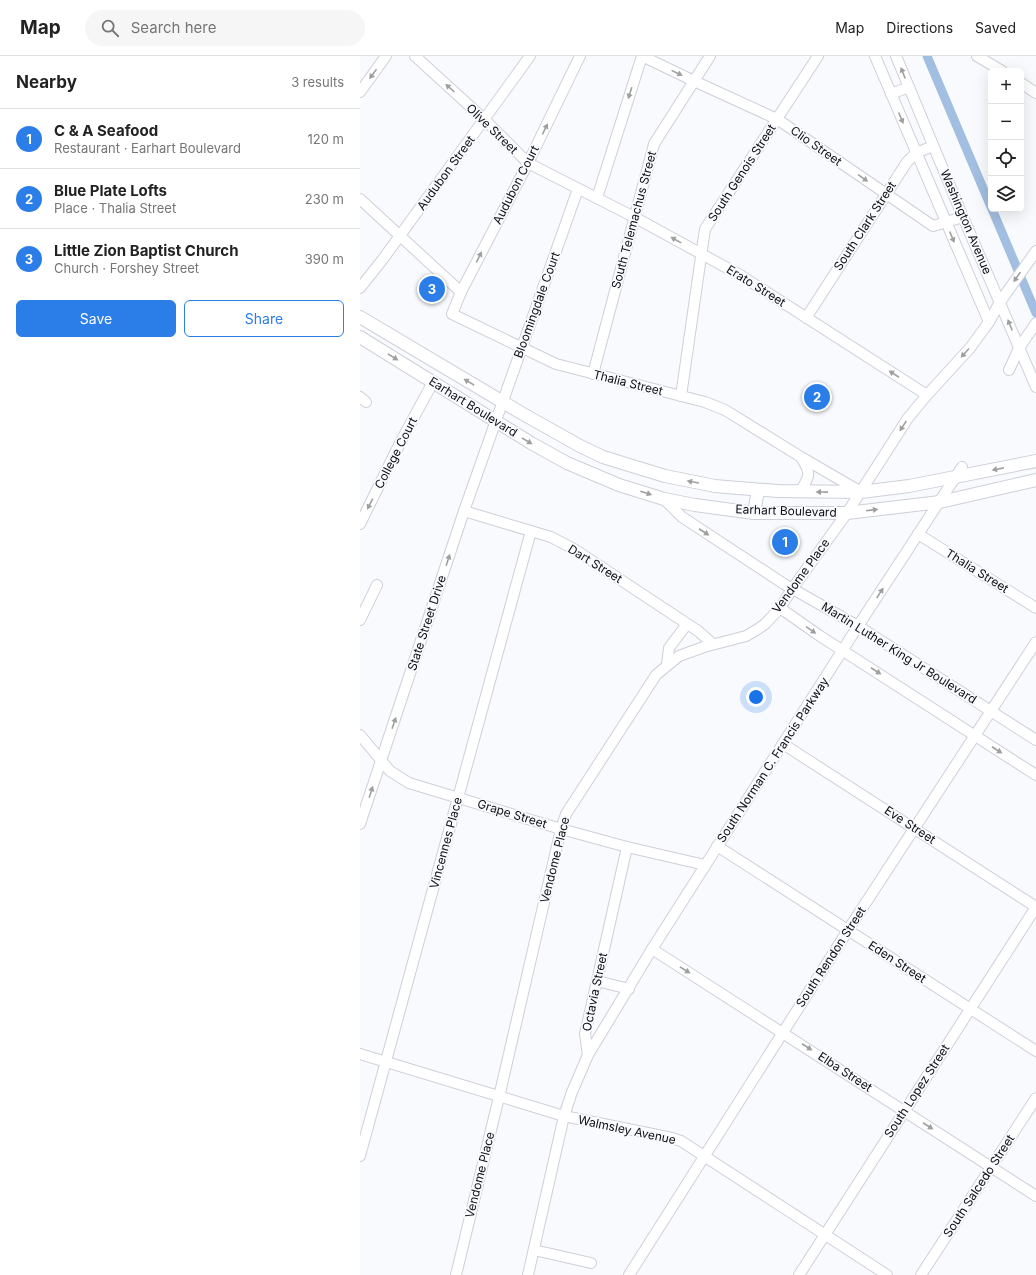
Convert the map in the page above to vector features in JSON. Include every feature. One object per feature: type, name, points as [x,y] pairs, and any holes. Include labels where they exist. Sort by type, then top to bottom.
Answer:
[{"type":"main road","name":"Earhart Boulevard","points":[[360,317],[502,402],[580,446],[603,457],[664,476],[715,486],[758,490],[861,492],[955,478],[1036,461]]},
{"type":"main road","name":"Earhart Boulevard","points":[[360,337],[531,444],[567,463],[619,485],[664,499],[695,506],[754,513],[847,513],[940,502],[1036,480]]},
{"type":"main road","points":[[754,513],[758,490]]},
{"type":"street","points":[[360,92],[386,56]]},
{"type":"street","name":"Olive Street","points":[[415,56],[485,120],[528,163],[578,189]]},
{"type":"street","name":"Audubon Street","points":[[360,288],[485,120],[530,56]]},
{"type":"street","name":"Audubon Court","points":[[452,314],[461,292],[528,163],[580,56]]},
{"type":"street","points":[[597,198],[642,56]]},
{"type":"street","name":"Clio Street","points":[[642,56],[777,118],[933,226],[963,217]]},
{"type":"street","name":"South Telemachus Street","points":[[593,374],[654,144],[710,56]]},
{"type":"street","name":"South Genois Street","points":[[681,396],[706,229],[818,56]]},
{"type":"street","name":"Washington Avenue","points":[[875,56],[989,322]]},
{"type":"street","name":"Washington Avenue","points":[[896,56],[1036,387]]},
{"type":"street","points":[[978,56],[997,68]]},
{"type":"street","points":[[1024,85],[1036,93]]},
{"type":"street","points":[[891,94],[909,87]]},
{"type":"street","name":"South Clark Street","points":[[806,318],[907,162],[916,153],[933,146]]},
{"type":"street","name":"Erato Street","points":[[578,189],[634,217],[740,275],[927,395]]},
{"type":"street","name":"Bloomingdale Court","points":[[495,421],[578,189]]},
{"type":"street","points":[[360,199],[461,292]]},
{"type":"street","points":[[847,513],[908,418],[970,348],[1035,252]]},
{"type":"street","name":"Thalia Street","points":[[452,314],[556,364],[706,402],[725,410],[861,492]]},
{"type":"street","points":[[1009,370],[1019,348],[1036,323]]},
{"type":"street","name":"College Court","points":[[360,524],[400,443],[433,382]]},
{"type":"street","name":"State Street Drive","points":[[360,824],[495,421]]},
{"type":"street","points":[[800,492],[808,479],[809,474],[808,468],[801,457]]},
{"type":"street","name":"South Norman C. Francis Parkway","points":[[588,1055],[629,990],[652,949],[717,846],[962,467]]},
{"type":"street","name":"Martin Luther King Jr Boulevard","points":[[664,499],[682,517],[792,589],[858,626],[1036,740]]},
{"type":"street","name":"Dart Street","points":[[464,511],[551,537],[574,549],[698,631],[713,644]]},
{"type":"street","name":"Vendome Place","points":[[456,1275],[499,1098],[561,829],[566,814],[656,675],[667,664],[679,656],[713,644],[746,636],[765,624],[780,608],[847,513]]},
{"type":"street","name":"Vincennes Place","points":[[360,1156],[531,531]]},
{"type":"street","name":"Thalia Street","points":[[918,534],[1036,608]]},
{"type":"street","points":[[360,620],[377,585]]},
{"type":"street","points":[[780,608],[1036,775]]},
{"type":"street","points":[[667,664],[669,648],[687,624]]},
{"type":"street","name":"South Rendon Street","points":[[629,1275],[848,930],[990,710],[1036,642]]},
{"type":"street","name":"Grape Street","points":[[360,736],[390,771],[409,783],[627,848],[705,865]]},
{"type":"street","name":"Eve Street","points":[[783,744],[1036,907]]},
{"type":"street","name":"Eden Street","points":[[717,846],[1036,1051]]},
{"type":"street","name":"Octavia Street","points":[[588,1055],[585,1034],[627,848]]},
{"type":"street","name":"South Lopez Street","points":[[799,1275],[1036,907]]},
{"type":"street","name":"Elba Street","points":[[652,949],[1036,1196]]},
{"type":"street","points":[[597,981],[629,990]]},
{"type":"street","name":"Walmsley Avenue","points":[[360,1054],[499,1098],[564,1116],[681,1141],[887,1275]]},
{"type":"street","points":[[528,1275],[564,1116],[572,1092],[588,1055]]},
{"type":"street","name":"South Salcedo Street","points":[[921,1275],[1036,1098]]},
{"type":"street","points":[[534,1250],[591,1262]]},
{"type":"waterway","points":[[927,56],[988,200]]},
{"type":"waterway","points":[[993,212],[1036,313]]},
{"type":"place","name":"Little Zion Baptist Church","points":[[432,289]]},
{"type":"place","name":"Blue Plate Lofts","points":[[817,397]]},
{"type":"place","name":"C & A Seafood","points":[[785,542]]}]
